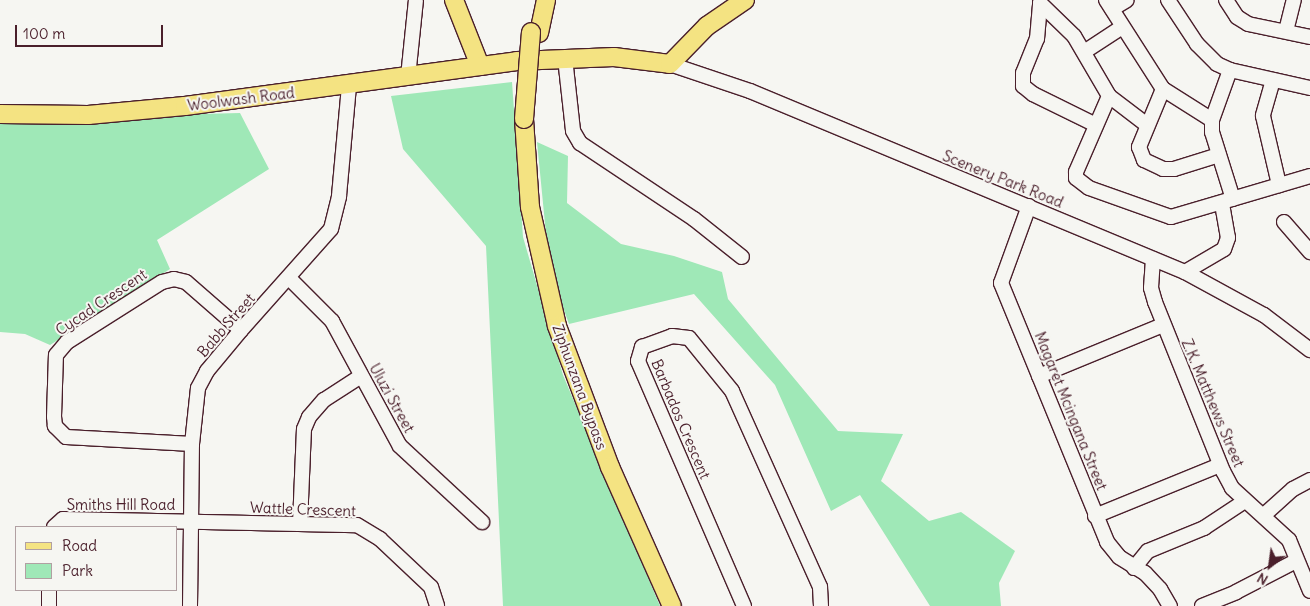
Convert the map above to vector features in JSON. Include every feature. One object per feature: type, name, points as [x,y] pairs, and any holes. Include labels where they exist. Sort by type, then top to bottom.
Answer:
[{"type":"main road","points":[[454,0],[480,66]]},
{"type":"main road","points":[[535,33],[536,0]]},
{"type":"main road","points":[[535,33],[546,0]]},
{"type":"main road","points":[[670,64],[707,26],[745,0]]},
{"type":"main road","name":"Ziphunzana Bypass","points":[[535,33],[528,119],[530,207],[557,326],[610,467],[672,606]]},
{"type":"main road","name":"Woolwash Road","points":[[0,114],[88,115],[349,86],[480,66],[565,58],[614,57],[670,64]]},
{"type":"street","points":[[408,77],[416,0]]},
{"type":"street","points":[[1127,0],[1109,5],[1163,89],[1212,120]]},
{"type":"street","points":[[1168,0],[1207,56],[1230,70],[1310,88]]},
{"type":"street","points":[[1286,31],[1294,0]]},
{"type":"street","points":[[1228,1],[1242,21],[1310,37]]},
{"type":"street","points":[[1040,2],[1064,24],[1084,52],[1109,96],[1147,125]]},
{"type":"street","points":[[1040,2],[1037,39],[1024,73],[1024,86],[1032,94],[1096,125]]},
{"type":"street","points":[[1084,52],[1122,27]]},
{"type":"street","points":[[565,58],[573,132],[580,143],[694,219],[742,257]]},
{"type":"street","name":"Scenery Park Road","points":[[670,64],[750,91],[1185,272],[1264,315],[1310,350]]},
{"type":"street","points":[[1185,272],[1224,249],[1228,238],[1228,201],[1219,155],[1212,132],[1212,120],[1230,70]]},
{"type":"street","points":[[1273,80],[1263,116],[1279,185]]},
{"type":"street","name":"Babb Street","points":[[190,606],[192,444],[198,388],[207,371],[241,330],[331,229],[336,213],[349,86]]},
{"type":"street","points":[[1163,89],[1147,125],[1140,153],[1153,165],[1174,169],[1219,155]]},
{"type":"street","points":[[1109,96],[1076,172],[1082,183],[1165,216],[1228,201],[1310,176]]},
{"type":"street","name":"Magaret Mcingana Street","points":[[1029,206],[1001,283],[1107,542],[1119,557],[1160,589],[1170,606]]},
{"type":"street","points":[[1284,222],[1310,252]]},
{"type":"street","name":"Z.K. Matthews Street","points":[[1153,259],[1151,288],[1163,325],[1220,465],[1232,488],[1245,501],[1264,515],[1288,540],[1310,591]]},
{"type":"street","name":"Uluzi Street","points":[[289,278],[332,321],[400,446],[482,522]]},
{"type":"street","name":"Cycad Crescent","points":[[192,444],[66,437],[55,426],[56,355],[67,342],[162,282],[174,279],[186,282],[241,330]]},
{"type":"street","points":[[1039,376],[1163,325]]},
{"type":"street","name":"Barbados Crescent","points":[[744,606],[638,361],[642,348],[672,336],[688,338],[732,391],[820,586],[821,606]]},
{"type":"street","points":[[300,524],[304,428],[309,417],[324,400],[361,376]]},
{"type":"street","points":[[1095,516],[1220,465]]},
{"type":"street","points":[[1264,515],[1293,489],[1310,480]]},
{"type":"street","points":[[1134,568],[1148,552],[1204,528],[1245,501]]},
{"type":"street","name":"Smiths Hill Road","points":[[55,526],[63,519],[191,522]]},
{"type":"street","name":"Wattle Crescent","points":[[191,522],[357,525],[368,529],[431,587],[437,606]]},
{"type":"street","points":[[1202,606],[1236,592],[1296,561]]},
{"type":"street","points":[[49,591],[49,606]]},
{"type":"green space","points":[[512,82],[523,237],[563,375],[660,606],[503,606],[486,246],[403,149],[391,96]]},
{"type":"green space","points":[[240,113],[269,169],[157,240],[170,269],[50,345],[25,334],[0,332],[0,119]]},
{"type":"green space","points":[[537,142],[568,156],[567,203],[621,244],[674,256],[722,272],[728,299],[838,431],[903,434],[881,481],[929,521],[961,512],[1015,551],[999,583],[1001,606],[930,606],[860,495],[831,511],[775,385],[694,294],[569,324],[556,288],[547,244]]}]
